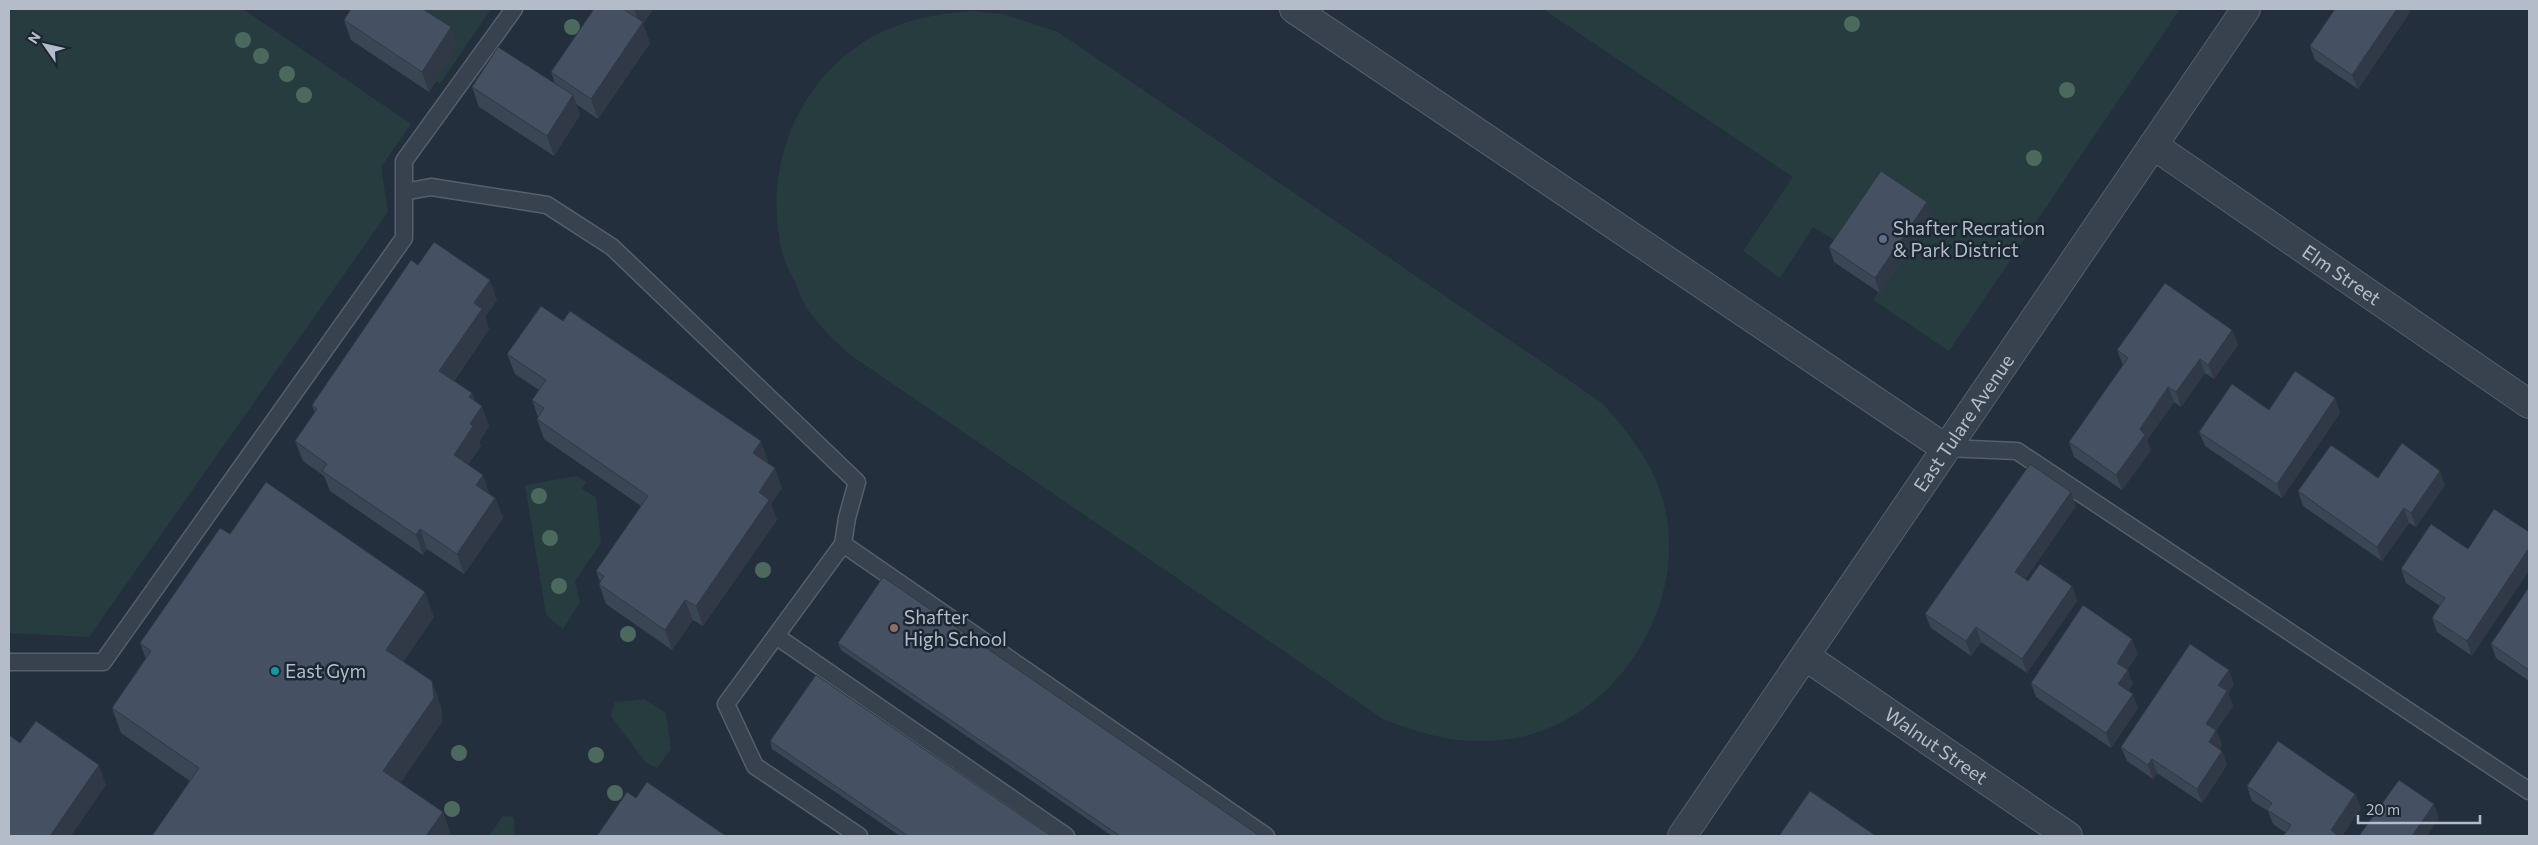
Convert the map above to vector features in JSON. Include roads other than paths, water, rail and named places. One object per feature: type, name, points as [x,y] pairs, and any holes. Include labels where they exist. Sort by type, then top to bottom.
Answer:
[{"type":"street","points":[[1294,9],[1945,448]]},
{"type":"street","name":"East Tulare Avenue","points":[[1682,836],[2246,9]]},
{"type":"street","name":"Elm Street","points":[[2153,145],[2529,404]]},
{"type":"street","name":"Walnut Street","points":[[1805,656],[2068,836]]},
{"type":"lane","points":[[9,662],[103,662],[404,238],[404,161],[514,9]]},
{"type":"lane","points":[[404,192],[431,187],[547,204],[612,247],[857,482],[847,518],[843,544],[726,704],[755,766],[859,836]]},
{"type":"lane","points":[[1945,448],[2017,451],[2529,791]]},
{"type":"lane","points":[[843,544],[1266,836]]},
{"type":"lane","points":[[776,636],[1066,836]]},
{"type":"place","name":"Shafter Recration & Park District","points":[[1883,239]]},
{"type":"place","name":"Shafter High School","points":[[894,628]]},
{"type":"place","name":"East Gym","points":[[275,671]]}]
